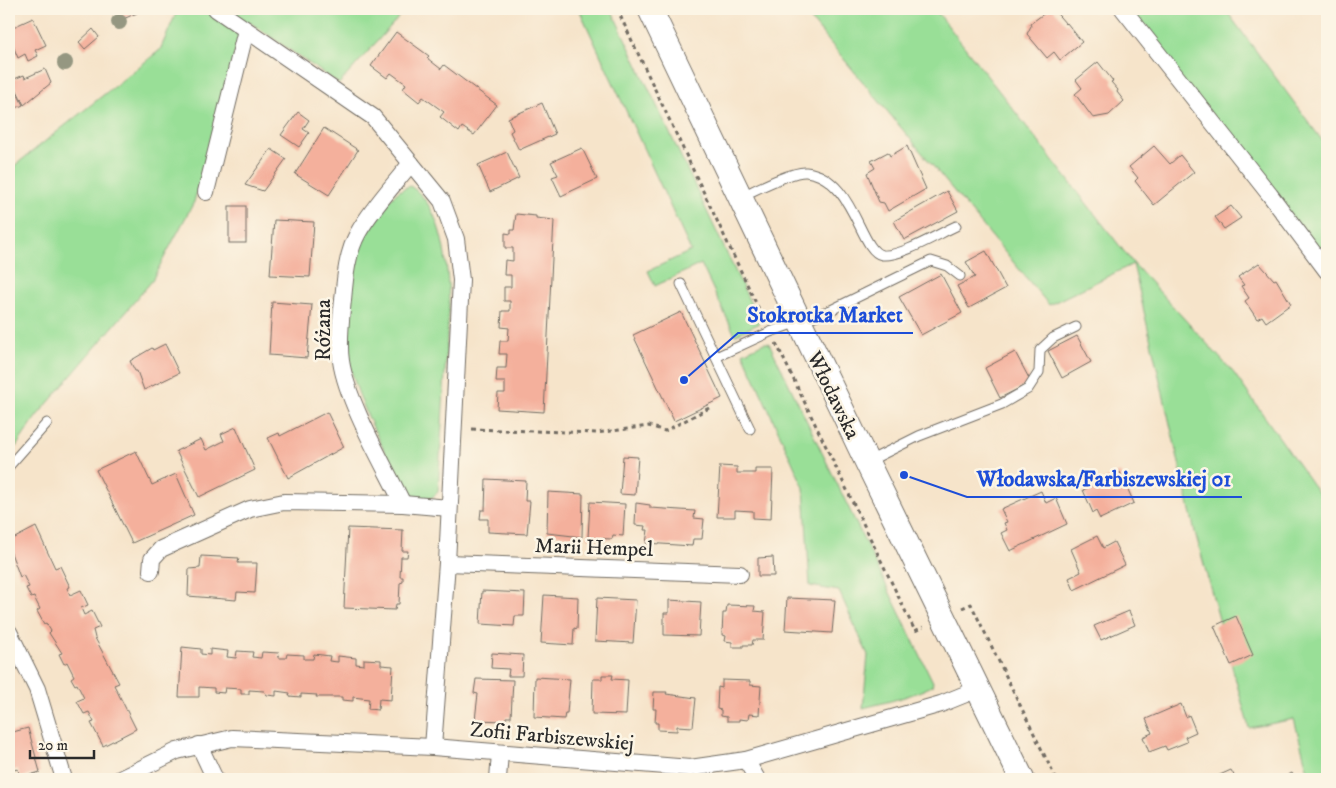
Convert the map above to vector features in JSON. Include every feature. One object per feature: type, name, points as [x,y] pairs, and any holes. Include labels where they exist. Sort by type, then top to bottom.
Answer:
[{"type":"main road","name":"Włodawska","points":[[650,9],[866,462],[1022,779]]},
{"type":"street","points":[[216,9],[373,118],[442,201],[456,239],[461,280],[446,563],[433,747]]},
{"type":"street","points":[[1123,9],[1270,195],[1327,271]]},
{"type":"street","points":[[206,192],[246,30]]},
{"type":"street","name":"Różana","points":[[403,504],[363,421],[341,360],[344,285],[352,246],[358,232],[376,206],[410,163]]},
{"type":"street","points":[[151,571],[152,559],[161,549],[250,509],[284,502],[403,504],[449,508]]},
{"type":"street","name":"Marii Hempel","points":[[446,563],[740,574]]},
{"type":"street","points":[[9,632],[37,690],[64,779]]},
{"type":"street","name":"Zofii Farbiszewskiej","points":[[120,779],[177,751],[232,738],[433,747],[690,774],[746,760],[941,704],[978,689]]},
{"type":"street","points":[[199,745],[215,779]]},
{"type":"street","points":[[498,779],[500,753]]},
{"type":"street","points":[[746,760],[757,779]]},
{"type":"lane","points":[[739,198],[780,180],[805,172],[827,180],[849,202],[870,248],[881,255],[899,252],[956,226]]},
{"type":"lane","points":[[716,357],[770,332],[830,310],[931,261],[947,266],[960,276]]},
{"type":"lane","points":[[681,284],[750,429]]},
{"type":"lane","points":[[866,462],[919,436],[1002,404],[1028,389],[1039,372],[1040,350],[1053,338],[1076,327]]},
{"type":"lane","points":[[9,466],[47,422]]},
{"type":"path","points":[[469,429],[597,433],[649,426],[665,431],[711,407]]},
{"type":"green space","points":[[178,9],[406,9],[339,84],[248,21],[238,41],[194,202],[151,282],[36,417],[9,457],[9,170],[160,50]]},
{"type":"green space","points":[[579,9],[611,9],[758,319],[758,324],[735,335],[701,264],[655,286],[648,271],[691,251]]},
{"type":"green space","points":[[802,9],[935,9],[1133,263],[1233,372],[1327,505],[1327,779],[1310,779],[1294,719],[1249,728],[1195,532],[1133,264],[1049,305]]},
{"type":"green space","points":[[1123,9],[1225,9],[1327,147],[1327,271]]},
{"type":"green space","points":[[410,186],[421,195],[437,223],[445,257],[449,304],[438,492],[426,499],[413,497],[405,492],[384,450],[370,421],[353,377],[347,339],[347,317],[352,273],[365,233],[391,199],[399,191]]},
{"type":"green space","points":[[764,343],[769,343],[933,682],[932,686],[924,690],[863,708],[868,655],[839,591],[810,586],[804,488],[743,353]]},
{"type":"building","points":[[127,9],[135,9],[137,13],[121,20],[118,13]]},
{"type":"building","points":[[1050,9],[1053,9],[1067,23],[1082,42],[1060,60],[1054,52],[1047,58],[1027,34],[1031,26],[1030,24]]},
{"type":"building","points":[[33,18],[46,45],[35,50],[38,56],[28,61],[25,54],[18,58],[9,36],[9,29]]},
{"type":"building","points":[[93,29],[99,37],[85,49],[79,42]]},
{"type":"building","points":[[396,32],[429,56],[427,58],[441,69],[444,65],[497,105],[474,135],[462,127],[459,132],[440,117],[444,112],[423,97],[419,102],[403,89],[406,84],[391,73],[387,78],[371,66]]},
{"type":"building","points":[[1098,62],[1113,81],[1111,82],[1124,101],[1109,115],[1093,118],[1075,94],[1082,88],[1076,80]]},
{"type":"building","points":[[45,69],[51,83],[24,105],[12,80],[24,75],[25,78]]},
{"type":"building","points":[[16,91],[23,105],[10,111],[9,94]]},
{"type":"building","points":[[542,103],[555,134],[519,150],[510,132],[513,130],[508,118]]},
{"type":"building","points":[[298,112],[309,120],[303,129],[309,133],[299,147],[281,135]]},
{"type":"building","points":[[324,128],[358,150],[329,195],[295,174]]},
{"type":"building","points":[[907,146],[926,189],[888,211],[884,203],[879,202],[867,173],[875,168],[871,161],[888,152],[890,156]]},
{"type":"building","points":[[1154,146],[1170,164],[1180,155],[1194,172],[1154,205],[1135,181],[1138,178],[1129,167]]},
{"type":"building","points":[[582,148],[597,179],[561,196],[552,177],[558,175],[551,162]]},
{"type":"building","points":[[271,149],[286,159],[263,191],[245,185]]},
{"type":"building","points":[[507,152],[519,178],[490,192],[478,165]]},
{"type":"building","points":[[947,191],[958,211],[904,240],[894,221]]},
{"type":"building","points":[[229,206],[246,206],[246,243],[229,243]]},
{"type":"building","points":[[1231,206],[1241,218],[1224,229],[1215,217]]},
{"type":"building","points":[[516,214],[554,220],[544,412],[497,409],[498,393],[505,393],[505,382],[496,382],[497,368],[506,368],[507,354],[499,354],[500,341],[508,341],[509,328],[501,327],[502,311],[510,311],[510,301],[504,301],[504,287],[511,287],[511,275],[504,275],[505,260],[513,261],[513,248],[505,248],[505,233],[511,234],[511,230],[514,230]]},
{"type":"building","points":[[274,220],[314,222],[310,277],[270,275]]},
{"type":"building","points":[[986,251],[1006,288],[969,308],[957,286],[975,277],[966,262]]},
{"type":"building","points":[[1259,263],[1274,280],[1276,279],[1291,304],[1266,322],[1262,316],[1257,319],[1245,301],[1249,298],[1241,286],[1244,285],[1238,277]]},
{"type":"building","points":[[941,274],[962,313],[921,335],[899,297]]},
{"type":"building","points":[[272,302],[312,305],[307,358],[269,355]]},
{"type":"building","points":[[681,312],[722,398],[674,421],[633,335]]},
{"type":"building","points":[[1077,336],[1091,362],[1062,378],[1048,351]]},
{"type":"building","points":[[165,344],[179,373],[144,390],[137,371],[135,371],[130,361],[152,348],[153,350]]},
{"type":"building","points":[[1015,352],[1031,382],[1000,398],[985,368]]},
{"type":"building","points":[[327,412],[344,447],[288,478],[268,438],[279,433],[280,436]]},
{"type":"building","points":[[236,427],[255,470],[199,497],[176,451],[201,439],[206,450],[224,441],[221,434]]},
{"type":"building","points":[[136,451],[152,485],[176,474],[194,515],[132,543],[96,470]]},
{"type":"building","points":[[623,456],[638,457],[635,495],[620,494]]},
{"type":"building","points":[[720,466],[737,467],[737,473],[755,473],[755,469],[773,469],[771,519],[753,518],[753,511],[735,510],[735,517],[717,517]]},
{"type":"building","points":[[1120,472],[1134,503],[1100,519],[1096,511],[1093,513],[1083,490]]},
{"type":"building","points":[[486,479],[526,481],[525,501],[530,501],[527,534],[488,532],[488,519],[480,519],[481,510],[485,510]]},
{"type":"building","points":[[1041,491],[1046,503],[1056,498],[1067,524],[1010,551],[1001,533],[1007,530],[1004,523],[1007,522],[1001,509]]},
{"type":"building","points":[[548,492],[583,494],[582,537],[547,533]]},
{"type":"building","points":[[590,502],[625,504],[623,536],[613,535],[612,539],[588,538]]},
{"type":"building","points":[[636,503],[650,505],[650,508],[695,511],[694,518],[704,519],[702,539],[693,539],[692,546],[646,543],[648,530],[644,530],[645,526],[635,525]]},
{"type":"building","points":[[36,527],[55,568],[60,566],[70,587],[67,588],[70,595],[81,590],[88,605],[81,608],[84,615],[92,611],[100,627],[93,630],[95,638],[119,683],[114,685],[136,729],[103,746],[91,723],[94,722],[89,712],[84,714],[77,701],[84,698],[77,684],[75,685],[71,678],[74,676],[67,662],[64,664],[59,654],[62,653],[49,633],[51,631],[46,623],[44,624],[37,611],[40,609],[34,597],[31,598],[26,588],[29,587],[23,575],[20,577],[11,553],[9,554],[9,541]]},
{"type":"building","points":[[348,528],[403,530],[402,551],[408,551],[407,557],[401,557],[400,577],[403,577],[403,582],[400,583],[399,604],[396,604],[395,610],[344,608]]},
{"type":"building","points":[[1097,536],[1103,548],[1114,542],[1125,565],[1074,590],[1069,578],[1081,572],[1071,549]]},
{"type":"building","points":[[201,556],[239,558],[238,563],[257,563],[255,593],[237,592],[236,600],[188,596],[189,569],[200,568]]},
{"type":"building","points":[[773,557],[774,576],[758,576],[758,558]]},
{"type":"building","points":[[482,591],[525,593],[524,616],[515,616],[514,626],[480,624]]},
{"type":"building","points":[[544,595],[578,597],[577,629],[574,628],[573,645],[541,643]]},
{"type":"building","points":[[597,598],[636,600],[633,643],[595,641]]},
{"type":"building","points":[[787,598],[835,600],[832,633],[785,630]]},
{"type":"building","points":[[669,600],[701,602],[699,636],[664,635],[664,613],[669,613]]},
{"type":"building","points":[[727,605],[755,606],[754,611],[765,612],[763,640],[753,640],[752,645],[743,645],[743,647],[732,647],[732,642],[725,641],[726,636],[722,635],[723,613],[726,613]]},
{"type":"building","points":[[1129,611],[1135,625],[1101,640],[1094,626]]},
{"type":"building","points":[[1236,616],[1253,655],[1231,665],[1214,626]]},
{"type":"building","points":[[182,647],[201,649],[201,654],[210,655],[210,649],[228,651],[227,657],[236,658],[237,651],[253,652],[252,657],[261,658],[262,652],[279,653],[278,658],[286,658],[287,654],[304,655],[304,659],[313,659],[314,654],[330,656],[329,661],[338,662],[338,656],[356,658],[356,664],[364,665],[364,659],[381,660],[381,665],[393,666],[391,700],[379,699],[378,710],[368,709],[369,699],[353,697],[353,701],[342,700],[342,697],[316,697],[317,695],[301,694],[301,697],[289,696],[290,693],[276,691],[276,696],[267,695],[264,691],[249,690],[249,694],[241,694],[241,689],[225,688],[224,693],[214,692],[214,688],[199,687],[199,697],[179,697]]},
{"type":"building","points":[[492,653],[523,655],[522,676],[508,676],[509,669],[491,668]]},
{"type":"building","points":[[602,675],[613,675],[612,679],[628,680],[626,715],[592,714],[593,679],[602,679]]},
{"type":"building","points":[[535,677],[570,679],[567,713],[565,713],[564,719],[534,717]]},
{"type":"building","points":[[476,679],[513,680],[511,717],[506,717],[506,721],[475,720],[478,694],[474,693]]},
{"type":"building","points":[[722,680],[750,681],[750,685],[761,686],[759,715],[749,714],[748,720],[739,719],[739,721],[727,721],[727,717],[721,716],[721,710],[717,709],[718,687],[722,688]]},
{"type":"building","points":[[654,692],[667,692],[666,694],[696,698],[693,727],[677,726],[677,731],[658,730],[658,723],[655,723],[656,709],[653,709]]},
{"type":"building","points":[[1181,704],[1186,717],[1189,715],[1196,732],[1185,737],[1187,742],[1167,750],[1165,746],[1149,752],[1143,737],[1152,733],[1146,719]]},
{"type":"building","points":[[28,728],[40,772],[20,778],[18,769],[9,771],[9,733]]},
{"type":"building","points":[[1231,770],[1236,779],[1207,779],[1213,778]]},
{"type":"building","points":[[1292,773],[1295,779],[1280,779]]},
{"type":"place","name":"Stokrotka Market","points":[[684,380]]},
{"type":"place","name":"Włodawska/Farbiszewskiej 01","points":[[904,475]]}]
